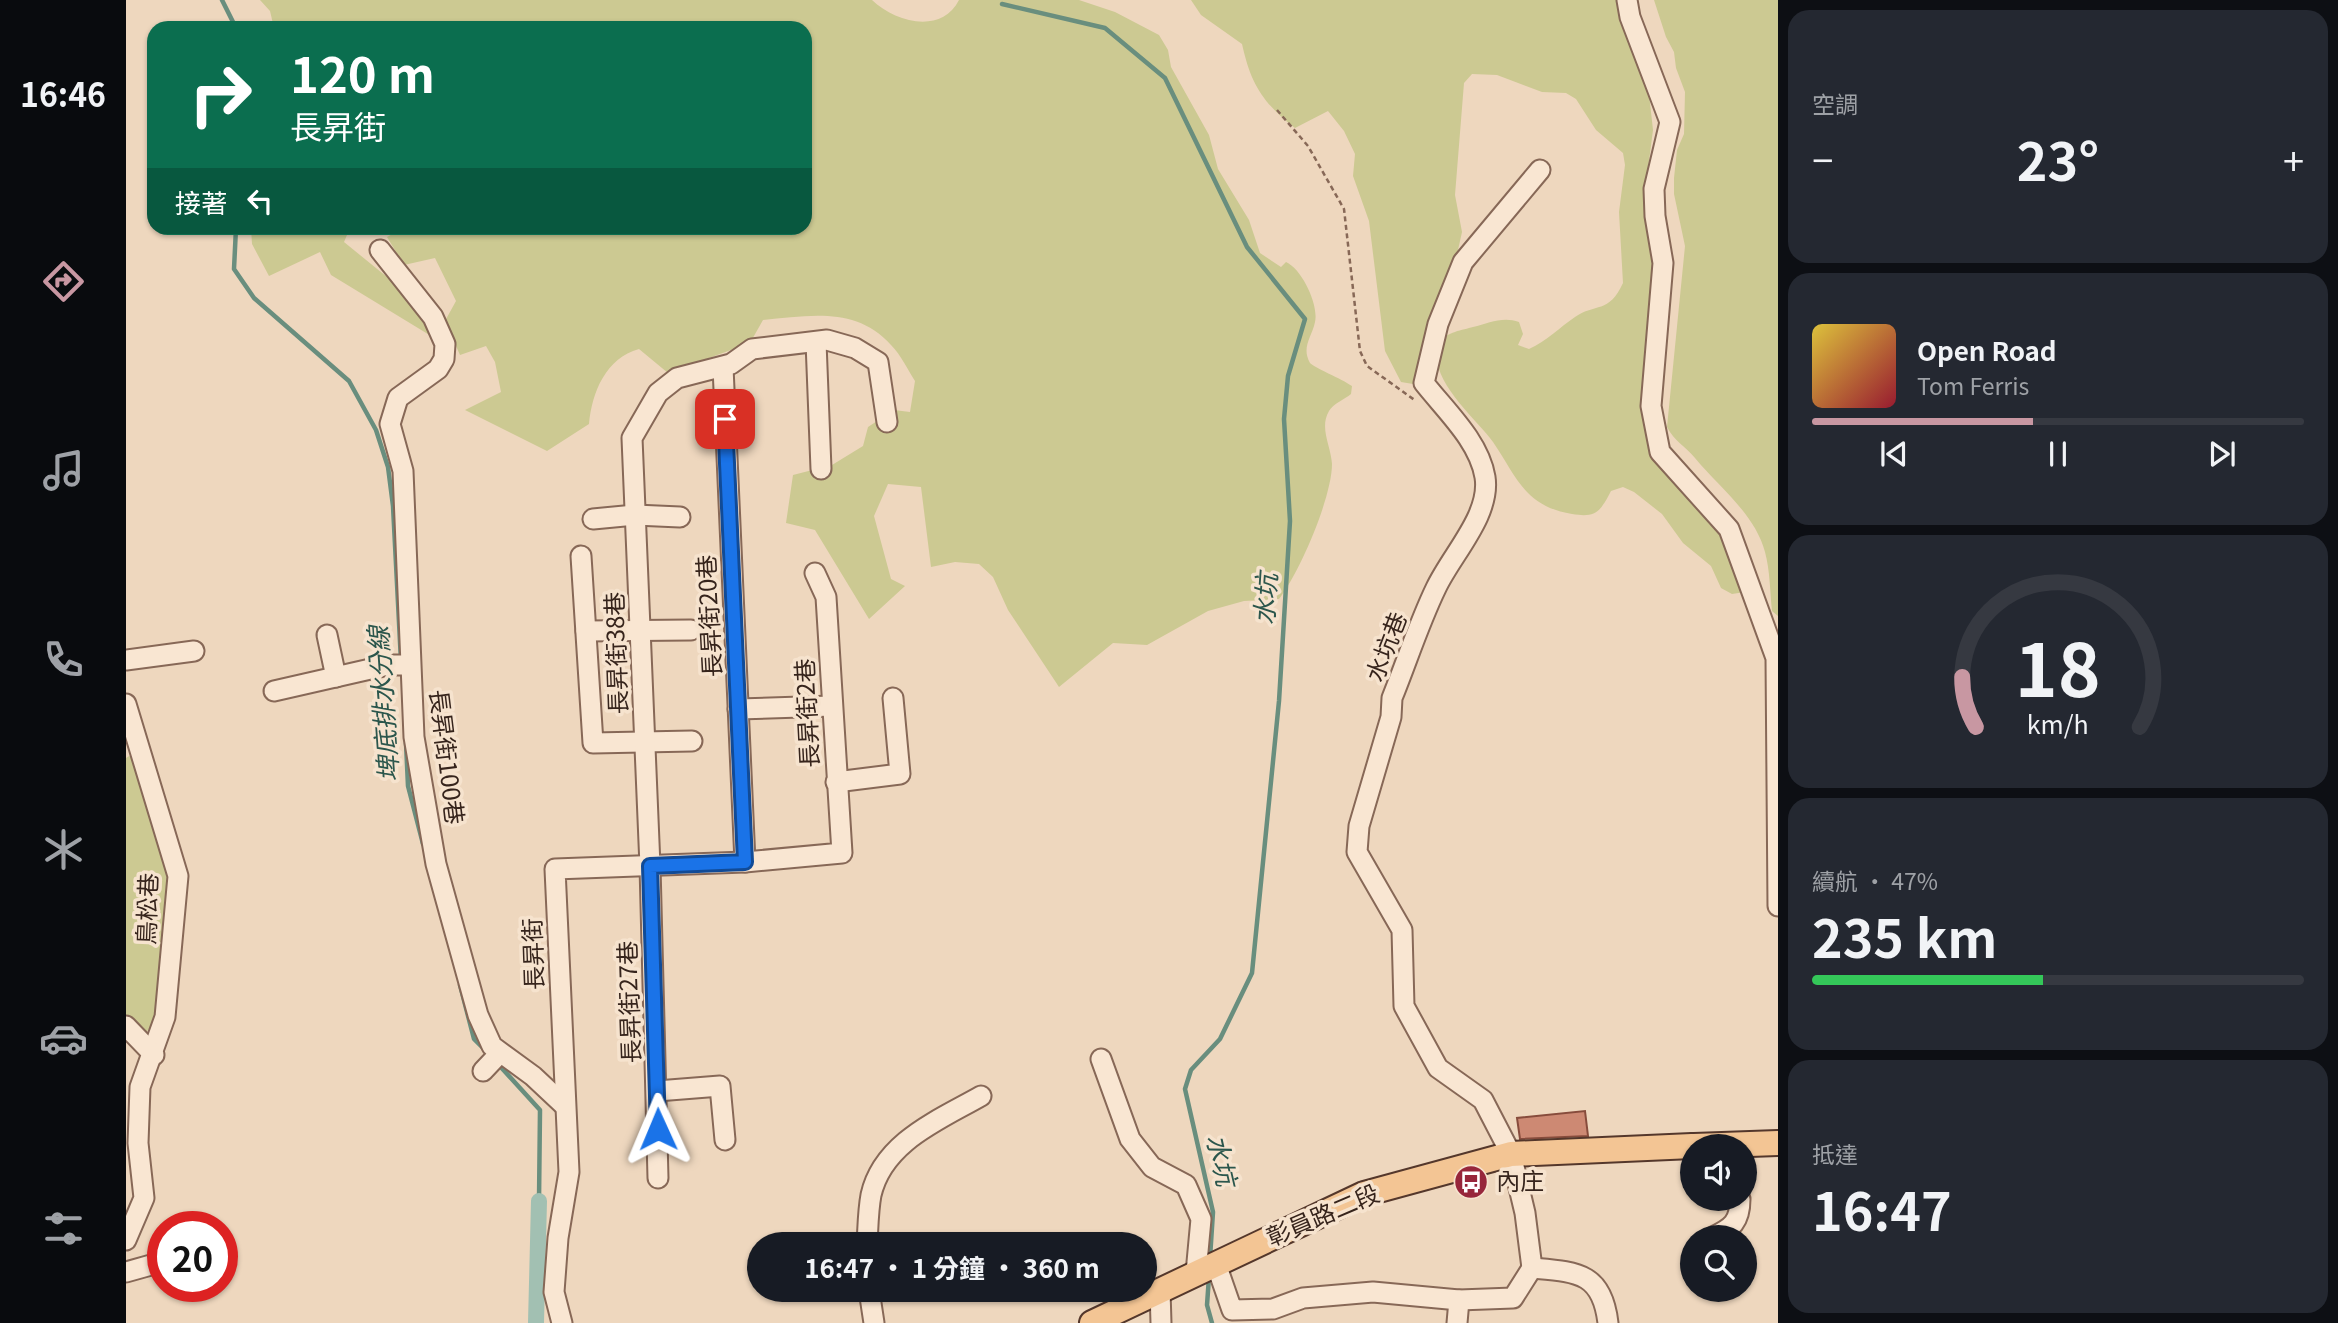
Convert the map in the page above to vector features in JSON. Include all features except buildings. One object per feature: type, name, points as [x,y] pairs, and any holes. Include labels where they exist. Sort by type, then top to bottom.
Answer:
[{"type":"main road","name":"彰員路二段","points":[[1757,1144],[1778,1143]]},
{"type":"main road","name":"彰員路二段","points":[[1092,1323],[1364,1194],[1511,1154],[1680,1147]]},
{"type":"street","points":[[1628,0],[1630,17],[1670,122],[1654,189],[1655,216],[1663,263],[1651,406],[1660,452],[1729,529],[1776,658],[1778,906]]},
{"type":"street","name":"水坑巷","points":[[1511,1154],[1483,1100],[1438,1068],[1404,1006],[1402,930],[1357,852],[1359,826],[1391,717],[1392,698],[1436,588],[1475,523],[1486,496],[1485,476],[1476,450],[1424,383],[1438,324],[1463,262],[1540,170]]},
{"type":"street","name":"長昇街100巷","points":[[380,250],[433,317],[445,344],[444,359],[438,369],[398,398],[390,424],[403,471],[414,737],[436,864],[478,1015],[492,1046],[533,1076],[565,1106]]},
{"type":"street","points":[[723,367],[752,349],[827,340],[855,348],[878,362],[887,422]]},
{"type":"street","points":[[816,342],[821,469]]},
{"type":"street","name":"長昇街38巷","points":[[650,866],[632,438],[658,393],[677,378],[723,367]]},
{"type":"street","name":"長昇街20巷","points":[[723,367],[745,862]]},
{"type":"street","points":[[593,519],[635,515],[680,517]]},
{"type":"street","points":[[581,556],[593,743],[692,741]]},
{"type":"street","name":"長昇街2巷","points":[[815,573],[826,597],[842,853]]},
{"type":"street","points":[[586,631],[640,628],[691,630]]},
{"type":"street","points":[[327,635],[337,677]]},
{"type":"street","points":[[126,660],[194,651]]},
{"type":"street","points":[[274,691],[388,665],[410,665]]},
{"type":"street","points":[[836,782],[900,774],[893,698]]},
{"type":"street","name":"鳥松巷","points":[[126,704],[178,876],[165,1017],[154,1055],[140,1087],[132,1141],[144,1198],[126,1240]]},
{"type":"street","points":[[738,709],[832,706]]},
{"type":"street","name":"長昇街","points":[[562,1323],[554,1292],[558,1238],[569,1172],[555,869],[745,862],[842,853]]},
{"type":"street","name":"長昇街27巷","points":[[650,866],[658,1178]]},
{"type":"street","points":[[126,1026],[154,1055]]},
{"type":"street","points":[[483,1071],[500,1053]]},
{"type":"street","points":[[1101,1059],[1130,1139],[1152,1167],[1186,1185],[1201,1219],[1206,1268],[1231,1310],[1284,1315],[1303,1298],[1373,1292],[1459,1300],[1513,1298],[1532,1268],[1525,1213],[1511,1154]]},
{"type":"street","points":[[657,1091],[720,1086],[725,1140]]},
{"type":"street","points":[[868,1232],[872,1194],[884,1165],[911,1138],[981,1096]]},
{"type":"street","points":[[126,1272],[147,1266]]},
{"type":"street","points":[[1532,1268],[1570,1271],[1597,1286],[1605,1300],[1608,1323]]},
{"type":"street","points":[[1160,1290],[1161,1323]]},
{"type":"street","points":[[1457,1323],[1459,1300]]},
{"type":"street","points":[[871,1302],[874,1323]]},
{"type":"path","points":[[1278,110],[1308,146],[1344,209],[1360,351],[1367,366],[1424,406]]},
{"type":"shaded area","points":[[260,0],[872,0],[905,19],[930,21],[951,11],[959,0],[1079,0],[1115,12],[1159,35],[1168,50],[1171,67],[1209,135],[1218,169],[1249,220],[1260,253],[1281,267],[1286,262],[1292,266],[1308,288],[1316,315],[1307,347],[1310,363],[1352,386],[1351,394],[1333,406],[1326,417],[1325,430],[1332,464],[1331,478],[1321,514],[1296,571],[1279,599],[1244,601],[1208,611],[1147,645],[1113,643],[1059,687],[1008,610],[993,577],[979,564],[955,562],[931,567],[921,487],[888,484],[874,516],[891,579],[905,586],[869,619],[815,530],[786,523],[793,475],[832,465],[863,446],[868,427],[894,410],[910,412],[915,381],[901,358],[877,333],[863,324],[847,319],[814,316],[763,320],[750,343],[668,373],[639,349],[628,353],[609,368],[603,378],[593,400],[589,424],[547,451],[465,410],[501,392],[495,362],[486,346],[460,355],[445,321],[456,301],[435,258],[404,265],[387,237],[812,235],[812,21],[272,21],[270,11]]},
{"type":"shaded area","points":[[1191,0],[1618,0],[1649,94],[1653,130],[1646,184],[1657,281],[1644,354],[1645,428],[1649,440],[1711,513],[1745,592],[1732,594],[1721,588],[1711,566],[1683,543],[1662,514],[1634,492],[1623,487],[1611,491],[1600,509],[1587,515],[1556,510],[1532,497],[1523,488],[1493,442],[1454,396],[1439,369],[1437,355],[1440,342],[1450,334],[1496,321],[1513,320],[1519,322],[1523,334],[1518,345],[1529,349],[1582,313],[1607,304],[1618,293],[1623,283],[1619,212],[1625,165],[1623,153],[1596,130],[1576,99],[1566,93],[1542,92],[1497,75],[1472,74],[1464,83],[1455,195],[1462,232],[1446,304],[1422,349],[1413,384],[1401,382],[1385,351],[1369,221],[1353,176],[1355,154],[1344,131],[1328,111],[1295,128],[1284,119],[1266,101],[1254,81],[1242,44],[1201,15]]},
{"type":"shaded area","points":[[1654,0],[1778,0],[1778,616],[1772,611],[1767,559],[1753,525],[1667,427],[1685,246],[1674,194],[1674,178],[1677,150],[1684,134],[1685,92],[1676,68],[1674,52]]},
{"type":"shaded area","points":[[251,235],[347,235],[344,242],[387,277],[415,294],[436,339],[331,275],[320,252],[269,276],[252,244]]},
{"type":"shaded area","points":[[141,749],[172,853],[158,1020],[147,1031],[134,1034],[126,1023],[126,758]]},
{"type":"waterway","name":"埤底排水分線","points":[[222,0],[232,21]]},
{"type":"waterway","name":"水坑","points":[[1002,4],[1105,28],[1165,78],[1247,247],[1305,319],[1288,376],[1284,419],[1290,521],[1279,701],[1252,973],[1220,1039],[1191,1070],[1185,1089],[1213,1212],[1210,1258]]},
{"type":"waterway","name":"埤底排水分線","points":[[236,235],[234,269],[254,298],[349,381],[376,430],[388,467],[393,506],[401,661]]},
{"type":"waterway","name":"埤底排水分線","points":[[406,743],[408,786],[423,844]]},
{"type":"waterway","name":"埤底排水分線","points":[[460,985],[474,1039],[485,1050]]},
{"type":"waterway","name":"埤底排水分線","points":[[498,1064],[540,1110],[539,1201]]},
{"type":"waterway","points":[[536,1323],[539,1201]]},
{"type":"waterway","name":"水坑","points":[[1209,1277],[1207,1305],[1212,1323]]},
{"type":"place","name":"內庄","points":[[1471,1182]]},
{"type":"route","points":[[658,1129],[650,866],[745,862],[725,419]]}]
